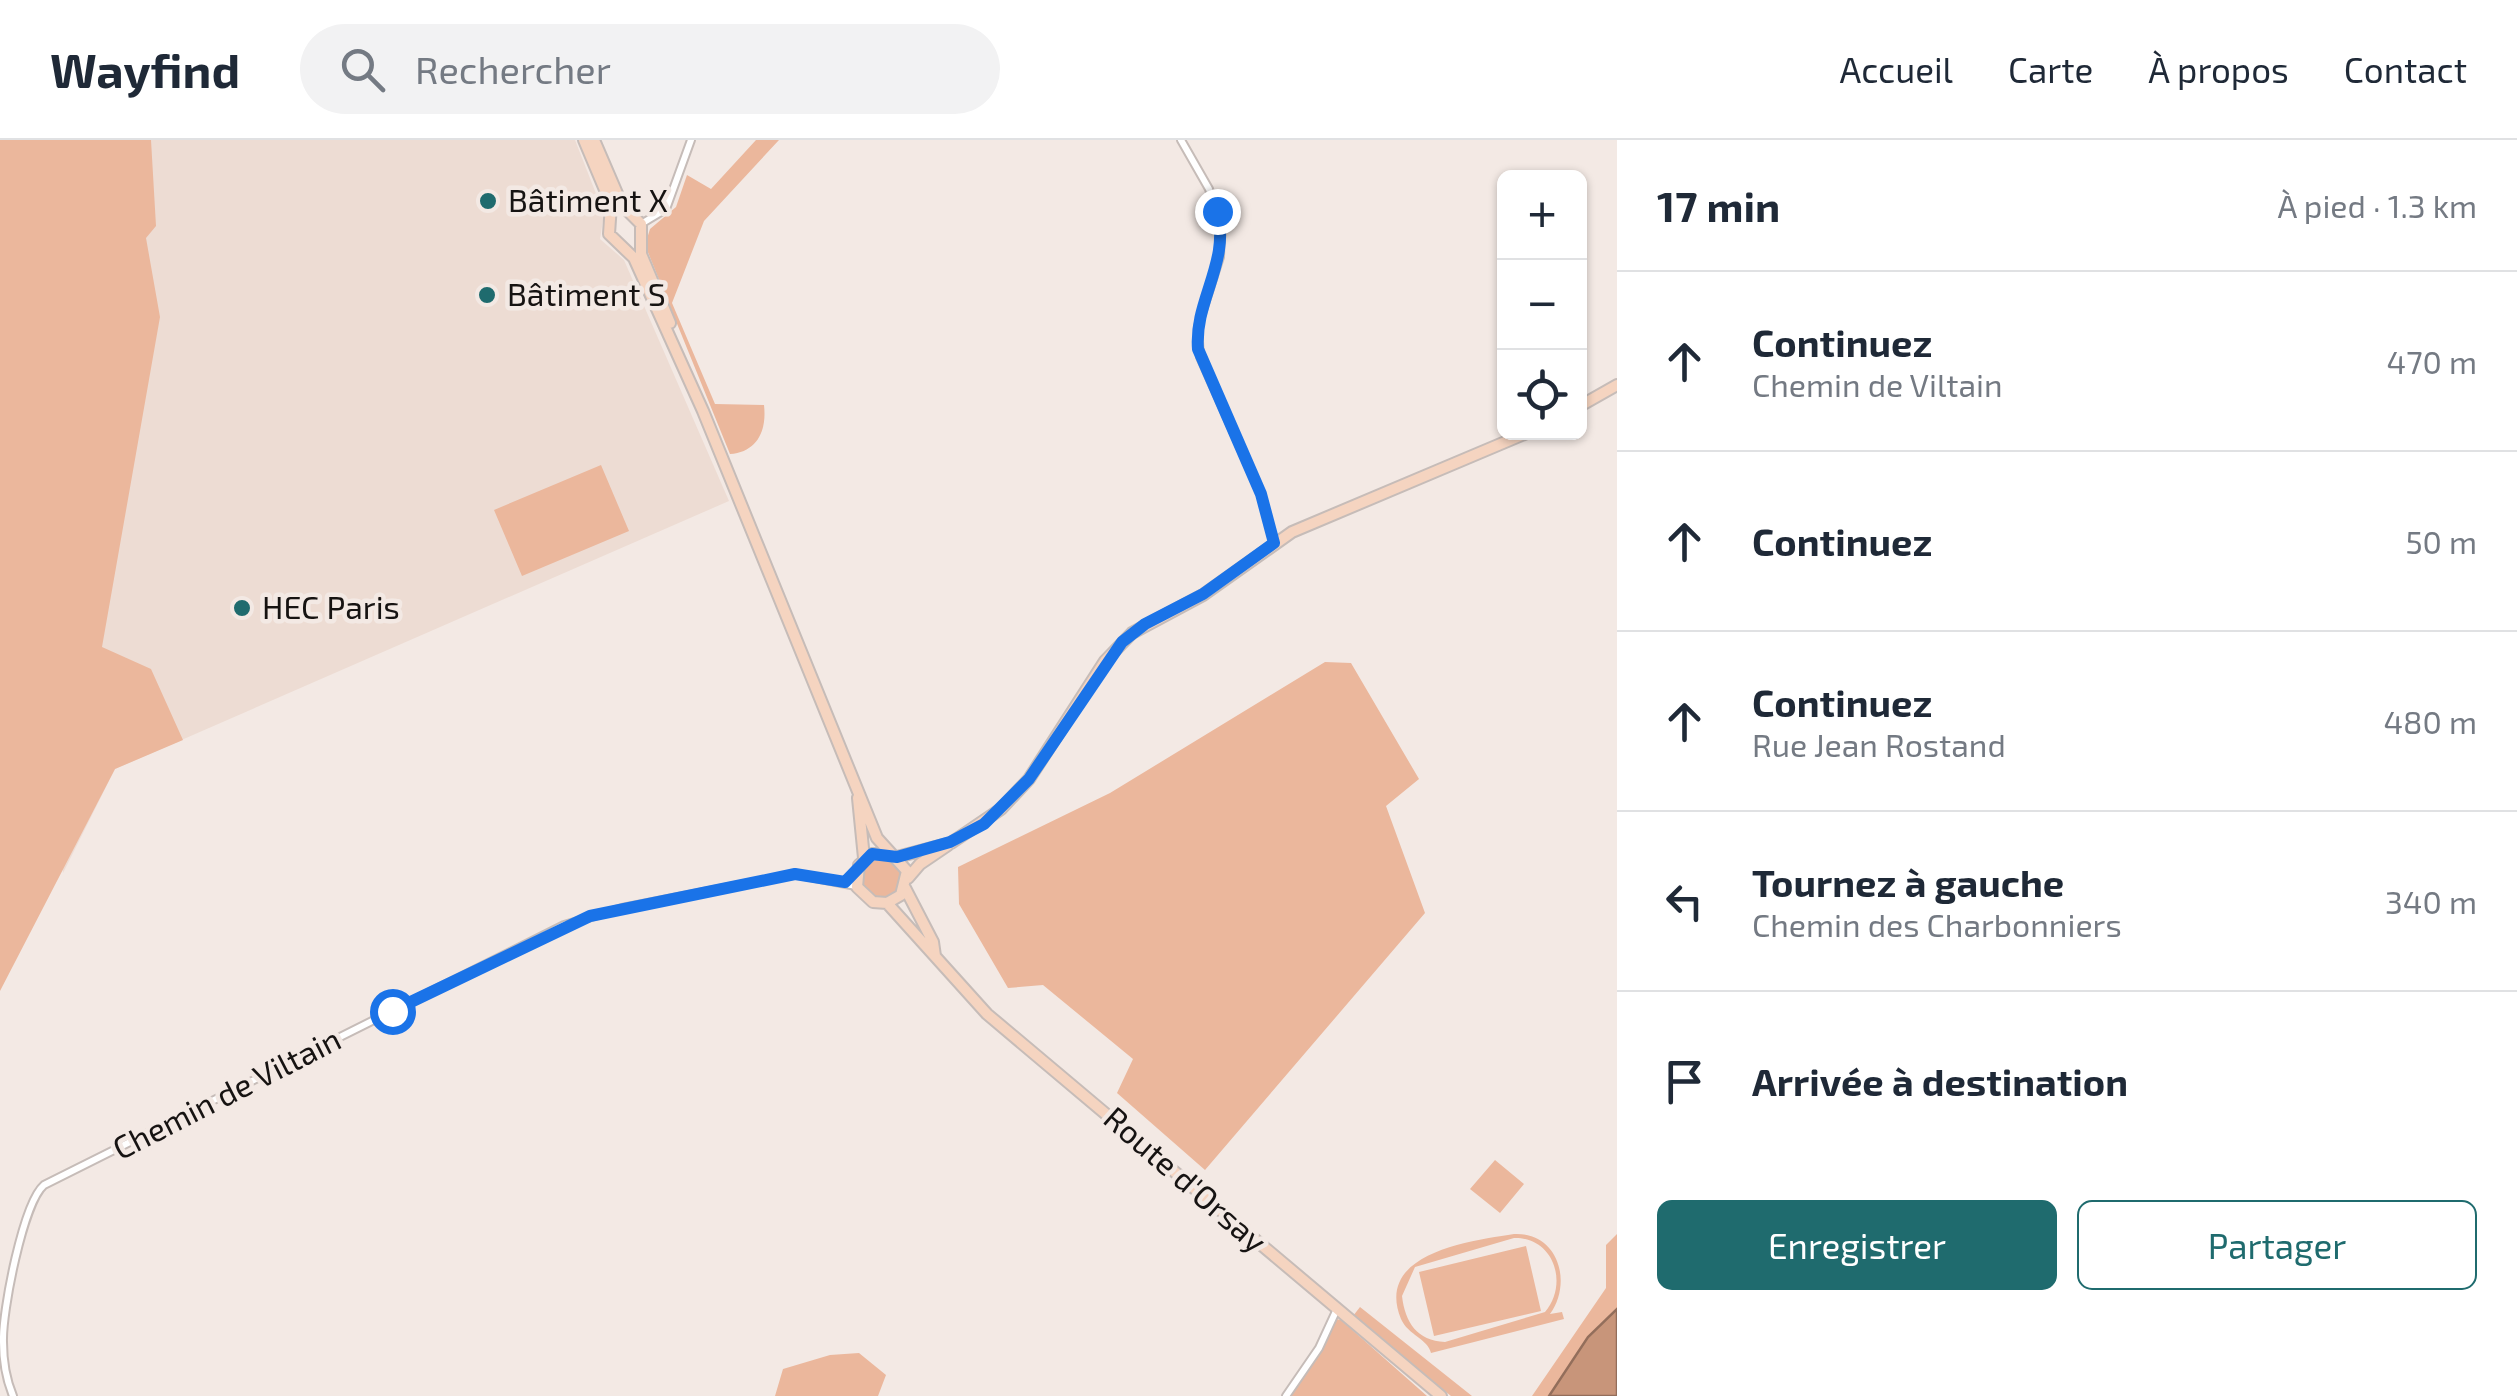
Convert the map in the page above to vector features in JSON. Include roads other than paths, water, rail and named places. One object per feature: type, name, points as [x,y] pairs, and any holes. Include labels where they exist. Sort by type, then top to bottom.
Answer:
[{"type":"main road","points":[[584,140],[611,204],[609,234],[634,258],[703,411]]},
{"type":"main road","points":[[594,140],[628,212],[641,224],[642,254],[703,411],[877,838],[893,855],[906,884]]},
{"type":"main road","points":[[612,219],[628,212]]},
{"type":"main road","points":[[623,246],[640,238]]},
{"type":"main road","points":[[1587,402],[1617,385]]},
{"type":"main road","points":[[857,787],[864,858],[856,874],[857,887],[873,902],[887,903],[920,864],[984,824],[1026,783],[1122,642],[1145,624],[1203,594],[1274,543],[1342,508],[1510,440]]},
{"type":"main road","points":[[864,858],[950,842]]},
{"type":"main road","name":"Route d'Orsay","points":[[906,884],[933,942],[935,957]]},
{"type":"main road","name":"Route d'Orsay","points":[[887,903],[987,1014],[1441,1396]]},
{"type":"street","points":[[641,224],[666,209],[691,140]]},
{"type":"street","points":[[1181,140],[1208,189],[1221,230],[1220,257],[1198,326],[1200,356],[1261,494],[1274,543]]},
{"type":"street","name":"Chemin de Viltain","points":[[13,1396],[4,1364],[4,1327],[30,1203],[44,1186],[564,925],[622,908],[795,874],[857,887]]},
{"type":"street","points":[[845,882],[856,874]]},
{"type":"street","points":[[1286,1396],[1318,1348],[1338,1308]]},
{"type":"place","name":"Bâtiment X","points":[[488,201]]},
{"type":"place","name":"Bâtiment S","points":[[487,295]]},
{"type":"place","name":"HEC Paris","points":[[242,608]]}]
